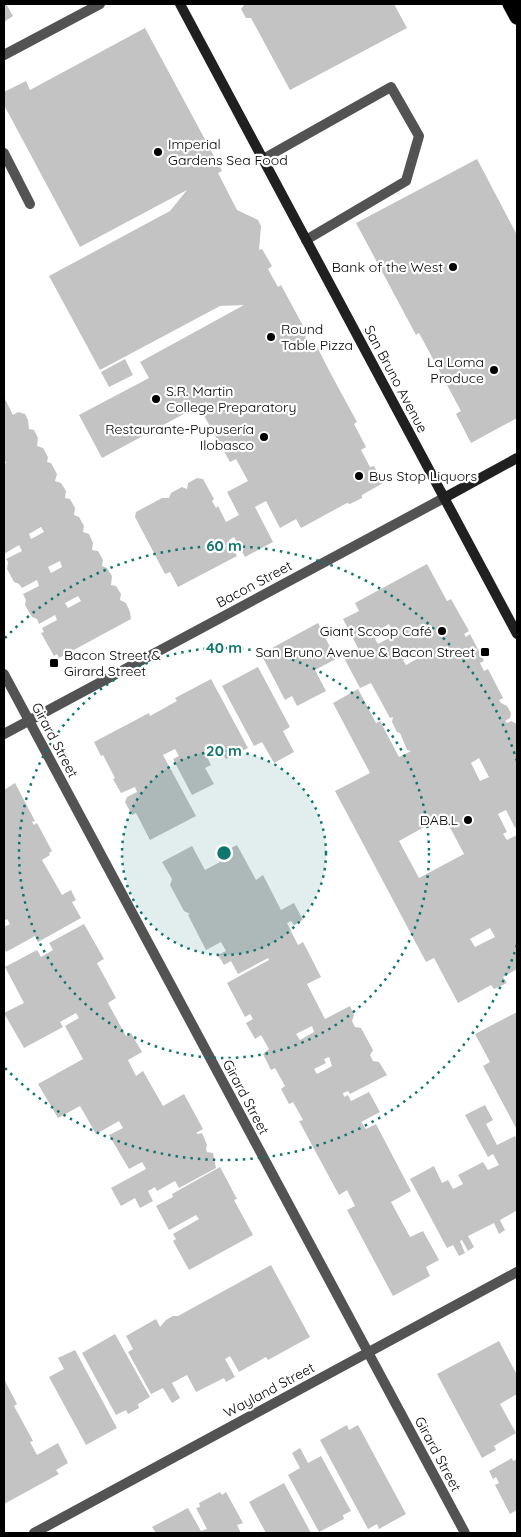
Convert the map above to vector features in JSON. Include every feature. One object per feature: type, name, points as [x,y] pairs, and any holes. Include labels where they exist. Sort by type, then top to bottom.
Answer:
[{"type":"highway","points":[[510,4],[517,17]]},
{"type":"main road","name":"San Bruno Avenue","points":[[180,4],[517,634]]},
{"type":"main road","name":"Bacon Street","points":[[444,498],[517,458]]},
{"type":"street","points":[[4,55],[100,4]]},
{"type":"street","points":[[263,159],[391,87],[419,136],[406,181],[306,240]]},
{"type":"street","points":[[4,153],[30,204]]},
{"type":"street","name":"Bacon Street","points":[[4,734],[444,498]]},
{"type":"street","name":"Girard Street","points":[[4,674],[465,1533]]},
{"type":"street","name":"Wayland Street","points":[[34,1533],[517,1272]]},
{"type":"building","points":[[4,4],[6,4],[13,16],[4,22]]},
{"type":"building","points":[[243,4],[394,4],[407,28],[290,90],[251,18],[246,18],[241,9]]},
{"type":"building","points":[[145,28],[222,171],[218,173],[237,210],[258,220],[261,226],[259,250],[262,249],[272,266],[268,269],[278,287],[281,285],[308,335],[305,337],[310,346],[315,343],[357,422],[354,424],[366,447],[361,450],[370,467],[374,466],[383,483],[362,495],[362,498],[350,504],[347,503],[301,528],[296,519],[280,528],[266,501],[255,507],[273,542],[245,557],[234,537],[229,540],[237,556],[178,587],[170,572],[165,574],[135,517],[136,512],[162,498],[169,498],[171,493],[182,487],[187,489],[188,483],[197,478],[203,479],[214,499],[212,501],[216,508],[218,506],[226,522],[239,515],[227,492],[248,481],[236,459],[230,462],[202,412],[210,408],[206,402],[102,458],[79,415],[149,378],[140,362],[244,305],[220,306],[100,370],[49,276],[170,211],[187,190],[80,247],[4,105],[4,92],[26,81],[30,90]]},
{"type":"building","points":[[477,159],[517,235],[517,418],[471,443],[456,414],[461,411],[419,333],[416,335],[356,223]]},
{"type":"building","points":[[125,359],[133,375],[109,387],[101,372]]},
{"type":"building","points":[[4,397],[13,415],[18,412],[25,414],[29,429],[34,430],[38,438],[37,446],[43,448],[48,457],[47,462],[51,463],[57,474],[55,481],[61,483],[66,491],[65,498],[70,499],[75,508],[74,515],[79,517],[84,526],[83,532],[89,534],[93,543],[92,550],[98,551],[103,560],[102,566],[107,568],[112,576],[111,585],[116,586],[121,594],[120,600],[126,603],[130,612],[131,619],[59,658],[57,654],[54,656],[41,633],[44,632],[42,628],[57,620],[55,615],[39,624],[25,605],[26,600],[23,594],[39,586],[37,580],[22,588],[14,582],[7,569],[8,562],[6,559],[22,551],[19,545],[4,554],[4,464],[6,463],[4,458]],"holes":[[[41,527],[44,532],[31,539],[29,534]],[[60,561],[62,567],[51,573],[48,567]],[[78,596],[81,601],[68,608],[65,603]]]},
{"type":"building","points":[[427,564],[447,601],[451,599],[469,631],[464,634],[466,637],[470,634],[484,661],[480,663],[484,671],[488,669],[503,698],[499,700],[507,706],[511,713],[510,718],[505,721],[517,724],[517,826],[515,828],[506,810],[498,814],[507,832],[503,834],[507,840],[517,835],[517,969],[503,977],[507,983],[494,989],[491,985],[458,1003],[434,958],[426,962],[335,791],[370,773],[333,703],[358,689],[376,723],[380,721],[399,757],[411,751],[407,750],[400,733],[397,732],[392,722],[393,717],[390,718],[371,683],[360,688],[343,656],[358,648],[343,619],[359,611],[355,603]],"holes":[[[389,624],[392,630],[389,632],[391,637],[378,644],[375,639],[380,636],[378,631]],[[424,650],[426,654],[433,650],[434,653],[425,658],[424,655],[406,665],[403,660]],[[479,758],[489,777],[480,781],[471,763]],[[444,816],[464,854],[419,878],[399,841]],[[490,928],[495,937],[475,947],[470,939]]]},
{"type":"building","points":[[318,623],[336,659],[315,670],[326,691],[297,706],[292,696],[285,700],[261,654]]},
{"type":"building","points":[[258,667],[290,727],[283,731],[294,752],[274,763],[262,742],[254,746],[222,686]]},
{"type":"building","points":[[211,679],[248,748],[226,759],[217,744],[204,751],[211,765],[205,768],[214,784],[192,795],[173,759],[179,756],[175,749],[163,755],[196,816],[150,840],[136,813],[132,815],[125,802],[127,797],[137,792],[135,787],[121,793],[103,755],[101,756],[94,742],[149,713],[150,716],[177,701],[175,698]]},
{"type":"building","points":[[15,783],[35,821],[32,822],[34,825],[37,823],[52,851],[49,853],[50,855],[42,860],[62,895],[71,890],[76,900],[72,902],[81,918],[38,942],[35,936],[6,952],[4,947],[4,927],[10,924],[7,919],[4,921],[4,790]]},
{"type":"building","points":[[237,845],[256,880],[263,875],[281,910],[294,903],[303,920],[294,925],[291,921],[287,923],[298,945],[303,942],[321,977],[307,984],[325,1019],[350,1006],[354,1015],[352,1021],[355,1027],[361,1028],[373,1050],[370,1055],[373,1061],[379,1062],[387,1075],[350,1094],[348,1091],[343,1093],[344,1097],[348,1095],[351,1101],[369,1092],[380,1112],[361,1122],[366,1129],[376,1124],[411,1191],[391,1202],[410,1237],[423,1231],[439,1260],[426,1267],[430,1276],[393,1296],[347,1210],[355,1206],[347,1190],[339,1195],[299,1121],[303,1120],[293,1102],[289,1104],[281,1089],[285,1086],[275,1068],[271,1070],[263,1054],[269,1049],[261,1035],[255,1039],[246,1023],[253,1019],[250,1014],[245,1017],[227,983],[269,960],[268,958],[238,974],[231,961],[224,965],[218,955],[226,951],[221,942],[206,950],[188,915],[190,914],[184,911],[170,885],[172,879],[162,862],[192,846],[205,870],[220,862],[216,856]],"holes":[[[312,1026],[314,1032],[300,1040],[296,1034]],[[329,1057],[332,1066],[317,1074],[314,1069],[326,1063],[324,1059]]]},
{"type":"building","points":[[84,924],[104,959],[97,963],[116,998],[108,1003],[126,1036],[131,1033],[142,1052],[128,1060],[136,1076],[143,1071],[163,1106],[184,1094],[203,1129],[196,1133],[202,1133],[207,1145],[207,1152],[213,1153],[216,1168],[179,1188],[175,1181],[157,1191],[155,1187],[148,1191],[153,1201],[140,1208],[135,1198],[121,1206],[111,1188],[146,1169],[142,1162],[129,1169],[109,1135],[123,1128],[119,1121],[96,1134],[80,1106],[58,1118],[38,1084],[83,1059],[65,1026],[79,1018],[76,1013],[60,1022],[63,1027],[24,1048],[4,1013],[24,1003],[5,967],[37,950],[41,957],[53,950],[49,943]]},
{"type":"building","points":[[517,1012],[517,1130],[483,1066],[490,1062],[475,1034]]},
{"type":"building","points":[[485,1105],[493,1120],[486,1124],[497,1145],[515,1136],[517,1140],[517,1214],[516,1211],[500,1220],[505,1230],[499,1234],[494,1223],[468,1236],[474,1247],[468,1251],[462,1240],[460,1241],[465,1253],[459,1256],[453,1245],[447,1248],[410,1179],[434,1166],[442,1183],[448,1180],[453,1189],[463,1184],[458,1175],[483,1162],[488,1170],[499,1165],[493,1154],[488,1157],[465,1115]]},
{"type":"building","points":[[220,1167],[237,1199],[234,1200],[253,1235],[189,1270],[173,1241],[176,1239],[173,1234],[199,1219],[196,1215],[169,1230],[156,1206],[173,1197],[172,1194]]},
{"type":"building","points":[[271,1265],[310,1337],[268,1360],[266,1357],[239,1372],[230,1356],[225,1359],[235,1377],[226,1382],[224,1378],[196,1392],[187,1375],[172,1383],[180,1398],[172,1403],[163,1388],[151,1394],[128,1352],[133,1349],[126,1336],[156,1319],[160,1327],[173,1316],[178,1316]]},
{"type":"building","points":[[115,1334],[150,1397],[138,1404],[139,1408],[128,1414],[126,1410],[116,1415],[82,1353]]},
{"type":"building","points":[[499,1341],[517,1375],[517,1394],[500,1404],[516,1433],[494,1446],[496,1450],[482,1458],[437,1374]]},
{"type":"building","points":[[75,1350],[117,1428],[86,1445],[49,1377],[64,1369],[58,1358]]},
{"type":"building","points":[[4,1379],[17,1404],[14,1406],[33,1441],[30,1442],[37,1455],[58,1443],[68,1463],[56,1470],[59,1474],[4,1504]]},
{"type":"building","points":[[347,1425],[349,1430],[358,1425],[406,1514],[379,1529],[377,1524],[368,1529],[320,1440]]},
{"type":"building","points":[[300,1448],[308,1463],[321,1456],[351,1511],[343,1515],[344,1519],[319,1532],[288,1475],[300,1468],[292,1453]]},
{"type":"building","points":[[512,1458],[513,1461],[517,1459],[517,1510],[510,1514],[495,1485],[499,1483],[496,1477],[493,1479],[489,1471]]},
{"type":"building","points":[[284,1483],[311,1533],[266,1533],[249,1502]]},
{"type":"building","points":[[220,1492],[222,1495],[226,1492],[243,1523],[237,1525],[241,1533],[156,1533],[152,1527],[188,1508],[201,1531],[207,1529],[196,1508],[200,1507],[199,1503]]},
{"type":"place","name":"Imperial Gardens Sea Food","points":[[158,152]]},
{"type":"place","name":"Bank of the West","points":[[453,267]]},
{"type":"place","name":"Round Table Pizza","points":[[271,337]]},
{"type":"place","name":"La Loma Produce","points":[[494,370]]},
{"type":"place","name":"S.R. Martin College Preparatory","points":[[156,399]]},
{"type":"place","name":"Restaurante-Pupusería Ilobasco","points":[[264,437]]},
{"type":"place","name":"Bus Stop Liquors","points":[[359,476]]},
{"type":"place","name":"Giant Scoop Café","points":[[442,631]]},
{"type":"place","name":"San Bruno Avenue & Bacon Street","points":[[485,652]]},
{"type":"place","name":"Bacon Street & Girard Street","points":[[54,663]]},
{"type":"place","name":"DAB.L","points":[[468,820]]}]
